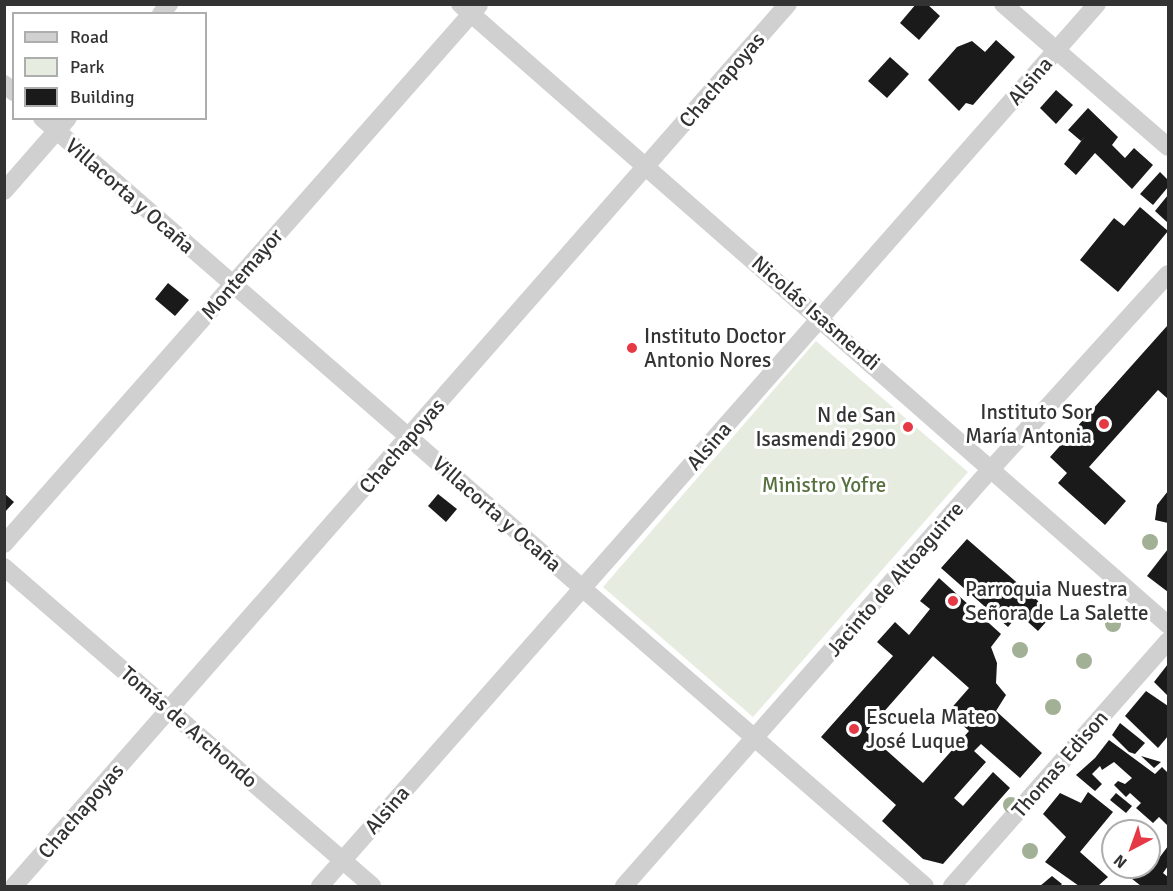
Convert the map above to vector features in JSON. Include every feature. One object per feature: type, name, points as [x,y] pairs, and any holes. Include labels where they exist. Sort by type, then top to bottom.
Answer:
[{"type":"street","name":"Chachapoyas","points":[[14,886],[788,4]]},
{"type":"street","points":[[1004,4],[1168,147]]},
{"type":"street","name":"Alsina","points":[[320,886],[1097,4]]},
{"type":"street","name":"Nicolás Isasmendi","points":[[470,8],[1168,625]]},
{"type":"street","name":"Montemayor","points":[[4,544],[232,285],[470,8]]},
{"type":"street","name":"Villacorta y Ocaña","points":[[48,120],[63,125],[232,285],[925,886]]},
{"type":"street","points":[[4,191],[63,125]]},
{"type":"street","name":"Jacinto de Altoaguirre","points":[[624,886],[1168,274]]},
{"type":"street","name":"Tomás de Archondo","points":[[4,567],[372,886]]},
{"type":"street","name":"Thomas Edison","points":[[952,886],[1168,641]]},
{"type":"green space","name":"Ministro Yofre","points":[[816,341],[968,472],[753,717],[603,587]]},
{"type":"building","points":[[916,4],[927,4],[940,16],[919,40],[900,23]]},
{"type":"building","points":[[996,40],[1015,57],[973,105],[966,103],[959,111],[928,80],[957,47],[972,41],[985,52]]},
{"type":"building","points":[[890,57],[909,74],[887,98],[868,81]]},
{"type":"building","points":[[1056,90],[1073,105],[1056,124],[1040,108]]},
{"type":"building","points":[[1088,108],[1118,137],[1112,145],[1125,158],[1134,148],[1153,165],[1132,189],[1095,153],[1076,175],[1064,164],[1085,136],[1081,141],[1068,130]]},
{"type":"building","points":[[1160,172],[1168,180],[1168,187],[1153,205],[1140,194]]},
{"type":"building","points":[[1168,195],[1168,223],[1155,211]]},
{"type":"building","points":[[1140,207],[1168,231],[1118,292],[1080,260],[1114,218],[1124,226]]},
{"type":"building","points":[[168,283],[189,300],[175,316],[155,299]]},
{"type":"building","name":"Instituto Sor María Antonia","points":[[1167,326],[1168,399],[1158,390],[1089,467],[1126,501],[1105,525],[1058,483],[1067,473],[1050,457]]},
{"type":"building","points":[[1168,491],[1168,523],[1155,520],[1157,505]]},
{"type":"building","points":[[4,493],[14,502],[4,513]]},
{"type":"building","points":[[438,494],[457,509],[446,522],[428,506]]},
{"type":"building","points":[[967,539],[1053,614],[1038,631],[1019,614],[1008,627],[941,568]]},
{"type":"building","points":[[1168,549],[1168,592],[1147,576]]},
{"type":"building","points":[[939,578],[1001,634],[991,647],[997,663],[996,683],[1006,695],[996,711],[1042,753],[1020,778],[981,744],[974,751],[986,762],[954,798],[963,806],[993,772],[1010,788],[943,864],[923,859],[882,821],[896,805],[821,737],[893,656],[877,642],[895,622],[909,635],[930,609],[920,601]],"holes":[[[933,656],[969,688],[948,712],[969,731],[923,783],[866,732]]]},
{"type":"building","points":[[1168,664],[1168,696],[1154,682]]},
{"type":"building","points":[[1146,691],[1168,706],[1168,736],[1158,748],[1125,716]]},
{"type":"building","points":[[1120,723],[1145,743],[1135,754],[1129,752],[1112,735]]},
{"type":"building","points":[[1109,740],[1155,774],[1162,767],[1168,773],[1168,826],[1159,817],[1148,819],[1136,808],[1141,803],[1130,793],[1126,797],[1114,785],[1118,781],[1125,784],[1132,778],[1114,762],[1102,770],[1100,766],[1092,774],[1102,784],[1095,791],[1076,775],[1095,758]]},
{"type":"building","points":[[1141,756],[1161,762],[1154,768]]},
{"type":"building","points":[[1088,792],[1113,812],[1107,819],[1101,819],[1101,827],[1080,852],[1101,871],[1101,879],[1106,879],[1098,886],[1079,886],[1045,862],[1066,837],[1043,814],[1060,793],[1081,803]]},
{"type":"building","points":[[1116,793],[1132,806],[1126,813],[1110,800]]},
{"type":"building","points":[[1168,846],[1168,866],[1163,873],[1168,877],[1168,886],[1141,886],[1132,879],[1161,879],[1161,856]]},
{"type":"building","points":[[1052,876],[1062,884],[1060,886],[1040,886]]},
{"type":"place","name":"Instituto Doctor Antonio Nores","points":[[632,348]]},
{"type":"place","name":"Instituto Sor María Antonia","points":[[1104,424]]},
{"type":"place","name":"N de San Isasmendi 2900","points":[[908,427]]},
{"type":"place","name":"Parroquia Nuestra Señora de La Salette","points":[[953,601]]},
{"type":"place","name":"Escuela Mateo José Luque","points":[[854,729]]}]
